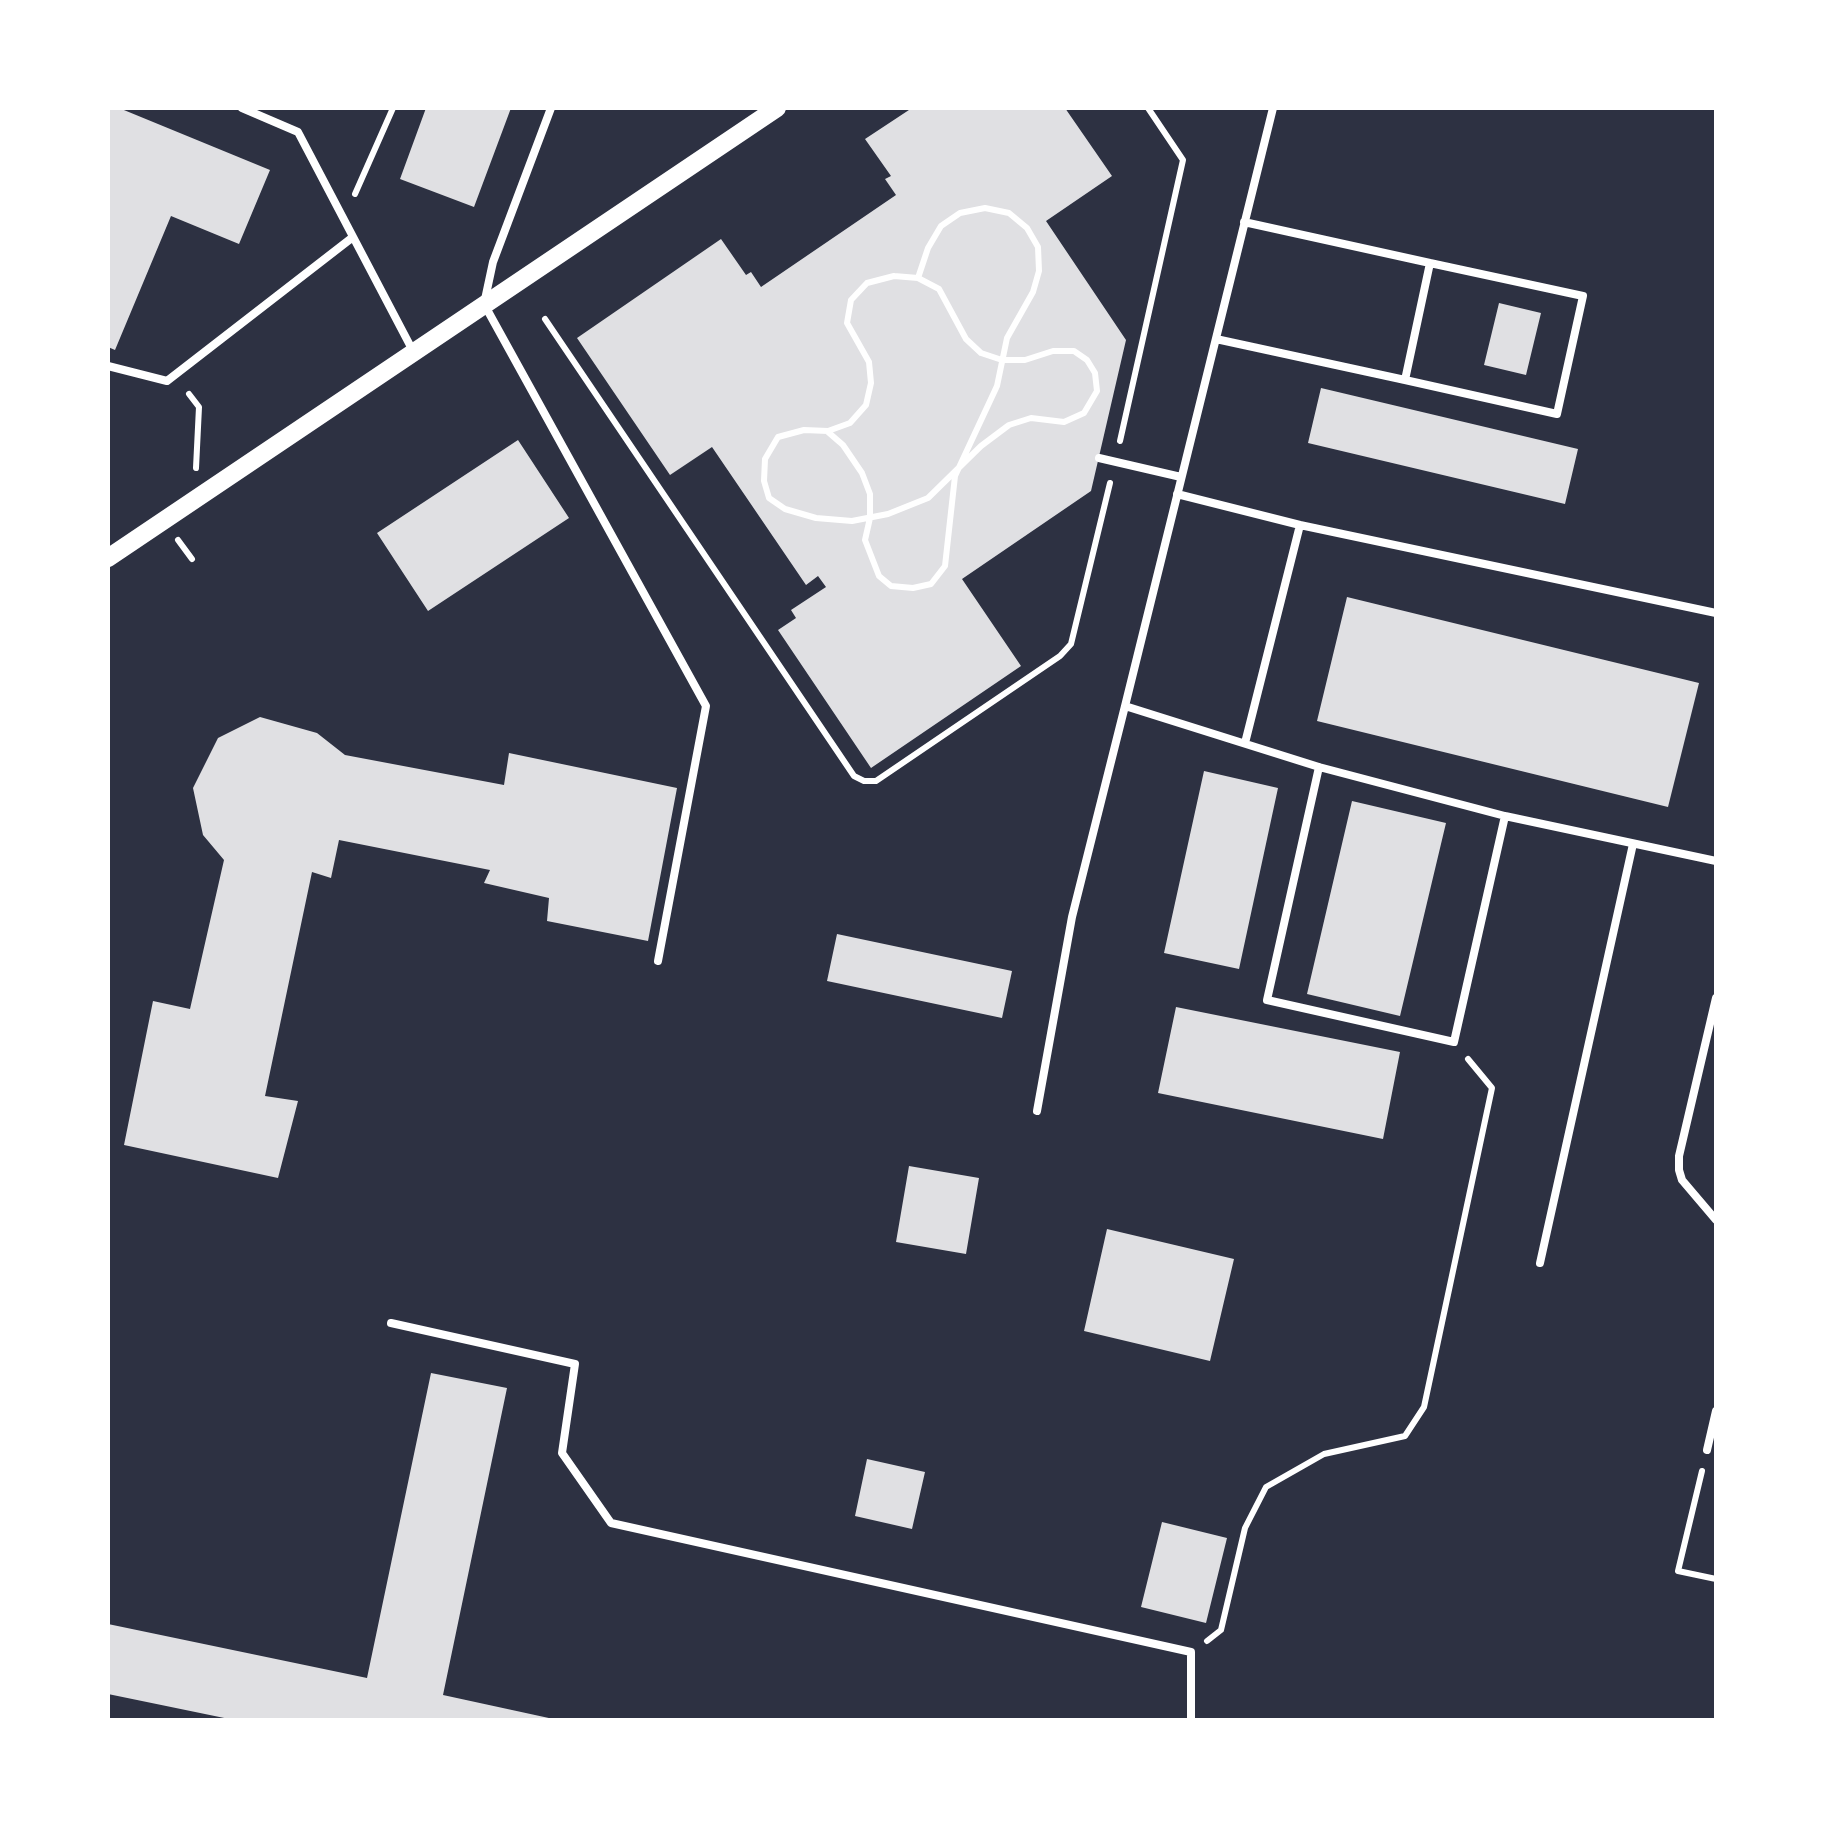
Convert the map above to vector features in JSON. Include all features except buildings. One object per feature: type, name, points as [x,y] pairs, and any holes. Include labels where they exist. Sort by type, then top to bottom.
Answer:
[{"type":"street","points":[[108,558],[777,108]]},
{"type":"lane","points":[[242,108],[298,132],[414,352]]},
{"type":"lane","points":[[551,108],[492,262],[484,304],[706,706],[658,962]]},
{"type":"lane","points":[[1037,1111],[1072,918],[1273,108]]},
{"type":"lane","points":[[1216,339],[1557,414],[1583,296],[1244,222]]},
{"type":"lane","points":[[108,366],[166,382],[354,237]]},
{"type":"lane","points":[[1405,380],[1430,263]]},
{"type":"lane","points":[[1099,458],[1182,477]]},
{"type":"lane","points":[[1177,494],[1300,525],[1716,612]]},
{"type":"lane","points":[[1245,743],[1300,525]]},
{"type":"lane","points":[[1125,706],[1319,767],[1506,816],[1716,861]]},
{"type":"lane","points":[[1319,767],[1267,1000],[1454,1042],[1506,816]]},
{"type":"lane","points":[[1540,1263],[1633,844]]},
{"type":"lane","points":[[1716,998],[1679,1156],[1682,1180],[1716,1220]]},
{"type":"lane","points":[[391,1323],[575,1364],[562,1454],[611,1523],[1191,1652],[1192,1720]]},
{"type":"lane","points":[[1707,1450],[1716,1411]]},
{"type":"path","points":[[344,218],[392,108]]},
{"type":"path","points":[[545,320],[854,776],[876,781],[1060,656],[1071,644],[1183,160],[1148,108]]},
{"type":"path","points":[[828,432],[843,445],[862,473],[870,494],[865,540],[879,576],[892,586],[912,588],[931,584],[945,566],[955,476],[997,386],[1007,338],[1033,292],[1039,270],[1038,247],[1027,228],[1008,213],[985,208],[960,213],[941,226],[918,278]]},
{"type":"path","points":[[894,276],[918,278],[939,289],[966,339],[981,353],[1002,360],[1025,360],[1053,351],[1074,350],[1096,374],[1097,391],[1084,413],[1064,422],[1031,418],[1009,425],[981,446],[955,476],[928,498],[852,521],[816,518],[785,508],[770,498],[764,481],[765,459],[778,437],[804,430],[828,432],[850,422],[866,405],[871,383],[869,362],[846,323],[851,300],[868,282],[894,276]]},
{"type":"path","points":[[1191,1652],[1221,1630],[1245,1528],[1266,1487],[1324,1454],[1406,1436],[1424,1407],[1492,1088],[1454,1042]]},
{"type":"path","points":[[1707,1450],[1678,1571],[1716,1579]]}]
